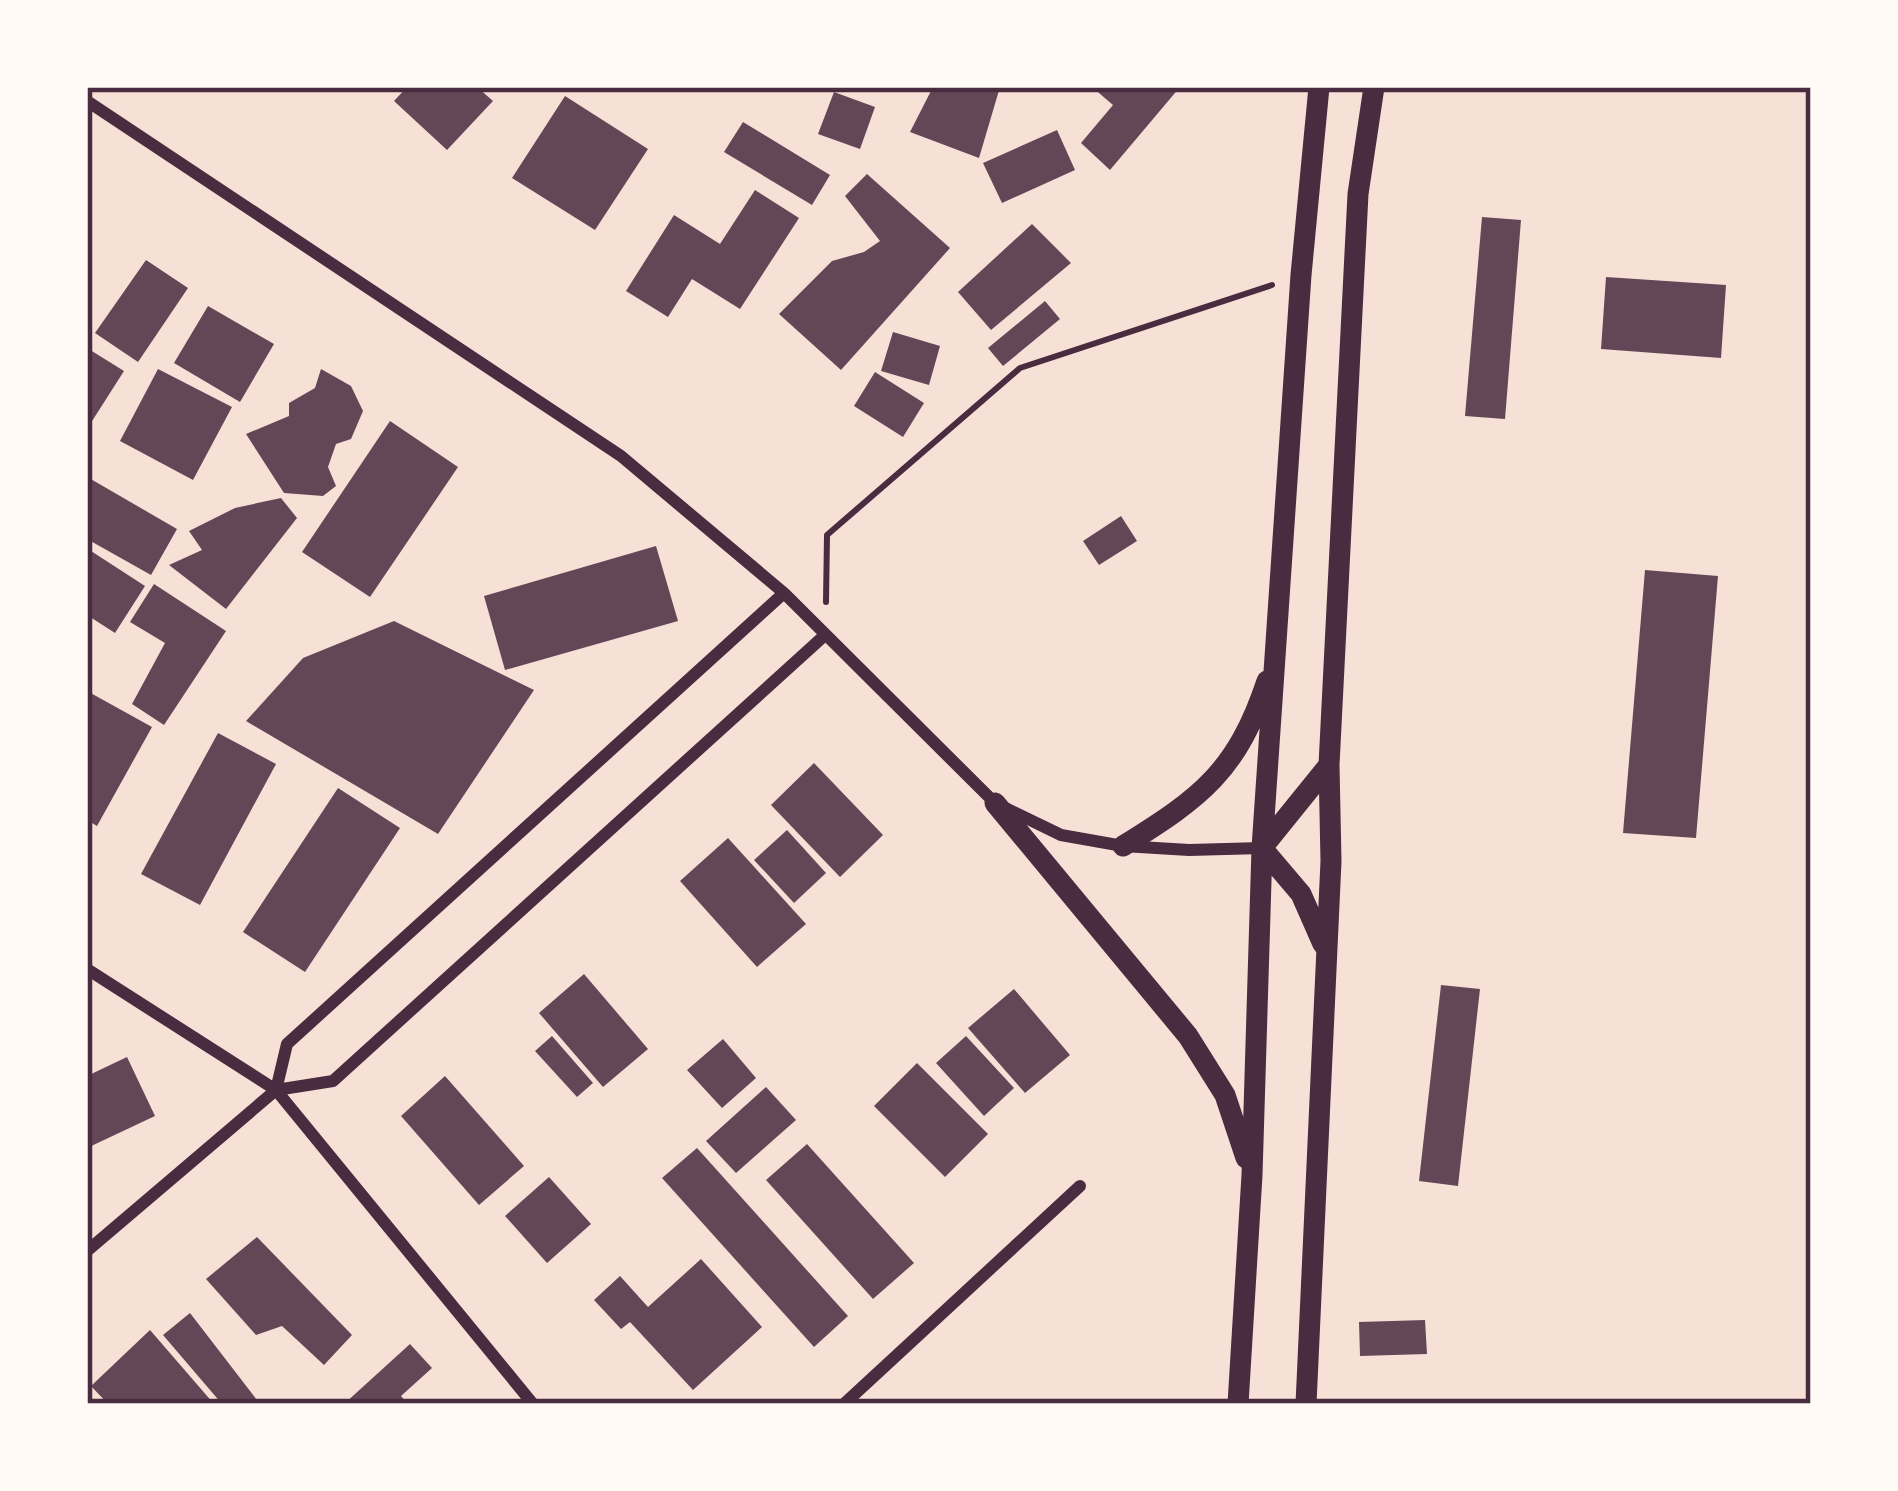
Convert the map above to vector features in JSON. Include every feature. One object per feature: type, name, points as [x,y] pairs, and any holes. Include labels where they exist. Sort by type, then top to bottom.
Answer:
[{"type":"street","points":[[1238,1404],[1252,1175],[1262,848],[1301,275],[1319,87]]},
{"type":"street","points":[[1306,1404],[1331,861],[1329,765],[1358,194],[1375,87]]},
{"type":"street","points":[[87,100],[621,456],[784,593],[995,803],[1188,1036],[1225,1095],[1252,1175]]},
{"type":"street","points":[[276,1090],[287,1045],[784,593]]},
{"type":"street","points":[[87,1251],[276,1090],[333,1082],[825,635]]},
{"type":"street","points":[[1123,846],[1214,784],[1251,729],[1277,649]]},
{"type":"street","points":[[995,803],[1060,836],[1189,850],[1262,848],[1329,765]]},
{"type":"street","points":[[1262,848],[1301,894],[1326,950]]},
{"type":"street","points":[[87,969],[276,1090],[533,1404]]},
{"type":"street","points":[[844,1404],[1080,1186]]},
{"type":"path","points":[[825,635],[827,536],[1020,368],[1301,275]]},
{"type":"building","points":[[407,87],[477,87],[493,101],[447,150],[394,101]]},
{"type":"building","points":[[933,87],[1000,87],[979,158],[910,132]]},
{"type":"building","points":[[1092,87],[1180,87],[1110,170],[1081,143],[1113,105]]},
{"type":"building","points":[[834,92],[875,107],[860,149],[818,134]]},
{"type":"building","points":[[565,96],[648,149],[595,230],[512,178]]},
{"type":"building","points":[[743,122],[830,175],[812,205],[724,152]]},
{"type":"building","points":[[1057,130],[1075,170],[1002,203],[983,163]]},
{"type":"building","points":[[867,174],[950,248],[841,370],[779,314],[832,261],[864,252],[880,241],[845,196]]},
{"type":"building","points":[[755,190],[799,218],[740,309],[692,279],[668,317],[626,291],[674,215],[720,244]]},
{"type":"building","points":[[1482,217],[1521,220],[1505,419],[1465,416]]},
{"type":"building","points":[[1032,224],[1071,263],[991,330],[958,292]]},
{"type":"building","points":[[146,260],[188,288],[138,362],[95,333]]},
{"type":"building","points":[[1606,277],[1726,285],[1721,358],[1601,349]]},
{"type":"building","points":[[1045,301],[1060,319],[1003,366],[988,348]]},
{"type":"building","points":[[208,306],[274,344],[240,402],[174,363]]},
{"type":"building","points":[[893,332],[940,346],[929,385],[881,371]]},
{"type":"building","points":[[87,348],[124,371],[87,429]]},
{"type":"building","points":[[158,369],[232,407],[193,480],[120,441]]},
{"type":"building","points":[[321,369],[351,386],[363,411],[351,439],[336,444],[328,467],[336,486],[323,496],[284,493],[246,434],[289,416],[289,403],[315,388]]},
{"type":"building","points":[[875,372],[924,403],[903,437],[854,406]]},
{"type":"building","points":[[390,421],[458,467],[370,597],[302,552]]},
{"type":"building","points":[[89,478],[177,529],[151,575],[87,539]]},
{"type":"building","points":[[281,498],[297,518],[226,609],[169,565],[202,550],[189,531],[235,508]]},
{"type":"building","points":[[1121,516],[1137,541],[1099,565],[1083,541]]},
{"type":"building","points":[[656,546],[678,621],[505,670],[484,596]]},
{"type":"building","points":[[91,551],[145,586],[115,633],[87,615]]},
{"type":"building","points":[[1645,570],[1718,576],[1696,838],[1623,833]]},
{"type":"building","points":[[154,584],[226,631],[164,725],[132,704],[165,643],[130,622]]},
{"type":"building","points":[[394,621],[534,690],[438,834],[246,721],[303,658]]},
{"type":"building","points":[[87,691],[152,727],[97,826],[87,820]]},
{"type":"building","points":[[218,733],[276,764],[200,905],[141,874]]},
{"type":"building","points":[[814,763],[883,835],[840,877],[771,805]]},
{"type":"building","points":[[338,788],[400,828],[305,972],[243,932]]},
{"type":"building","points":[[787,830],[826,873],[794,903],[754,860]]},
{"type":"building","points":[[728,838],[806,924],[757,967],[680,881]]},
{"type":"building","points":[[584,974],[648,1049],[603,1087],[539,1013]]},
{"type":"building","points":[[1441,985],[1480,989],[1458,1186],[1419,1181]]},
{"type":"building","points":[[1014,989],[1070,1055],[1025,1093],[968,1028]]},
{"type":"building","points":[[552,1036],[593,1083],[577,1097],[535,1051]]},
{"type":"building","points":[[966,1036],[1014,1088],[984,1116],[936,1063]]},
{"type":"building","points":[[723,1039],[756,1078],[722,1108],[687,1070]]},
{"type":"building","points":[[127,1057],[155,1116],[87,1148],[87,1076]]},
{"type":"building","points":[[917,1063],[988,1134],[945,1177],[874,1106]]},
{"type":"building","points":[[445,1076],[524,1166],[479,1205],[401,1116]]},
{"type":"building","points":[[766,1087],[796,1120],[736,1173],[706,1141]]},
{"type":"building","points":[[807,1144],[914,1263],[873,1299],[766,1180]]},
{"type":"building","points":[[697,1148],[848,1316],[814,1347],[662,1178]]},
{"type":"building","points":[[549,1177],[591,1224],[547,1263],[505,1216]]},
{"type":"building","points":[[257,1237],[352,1335],[324,1365],[282,1326],[256,1335],[206,1279]]},
{"type":"building","points":[[701,1259],[762,1327],[693,1390],[630,1322],[621,1329],[594,1300],[620,1276],[648,1307]]},
{"type":"building","points":[[190,1313],[260,1404],[222,1404],[163,1335]]},
{"type":"building","points":[[1425,1320],[1427,1354],[1360,1356],[1359,1322]]},
{"type":"building","points":[[150,1330],[214,1404],[108,1404],[91,1386]]},
{"type":"building","points":[[410,1344],[432,1368],[401,1396],[408,1404],[344,1404]]}]
